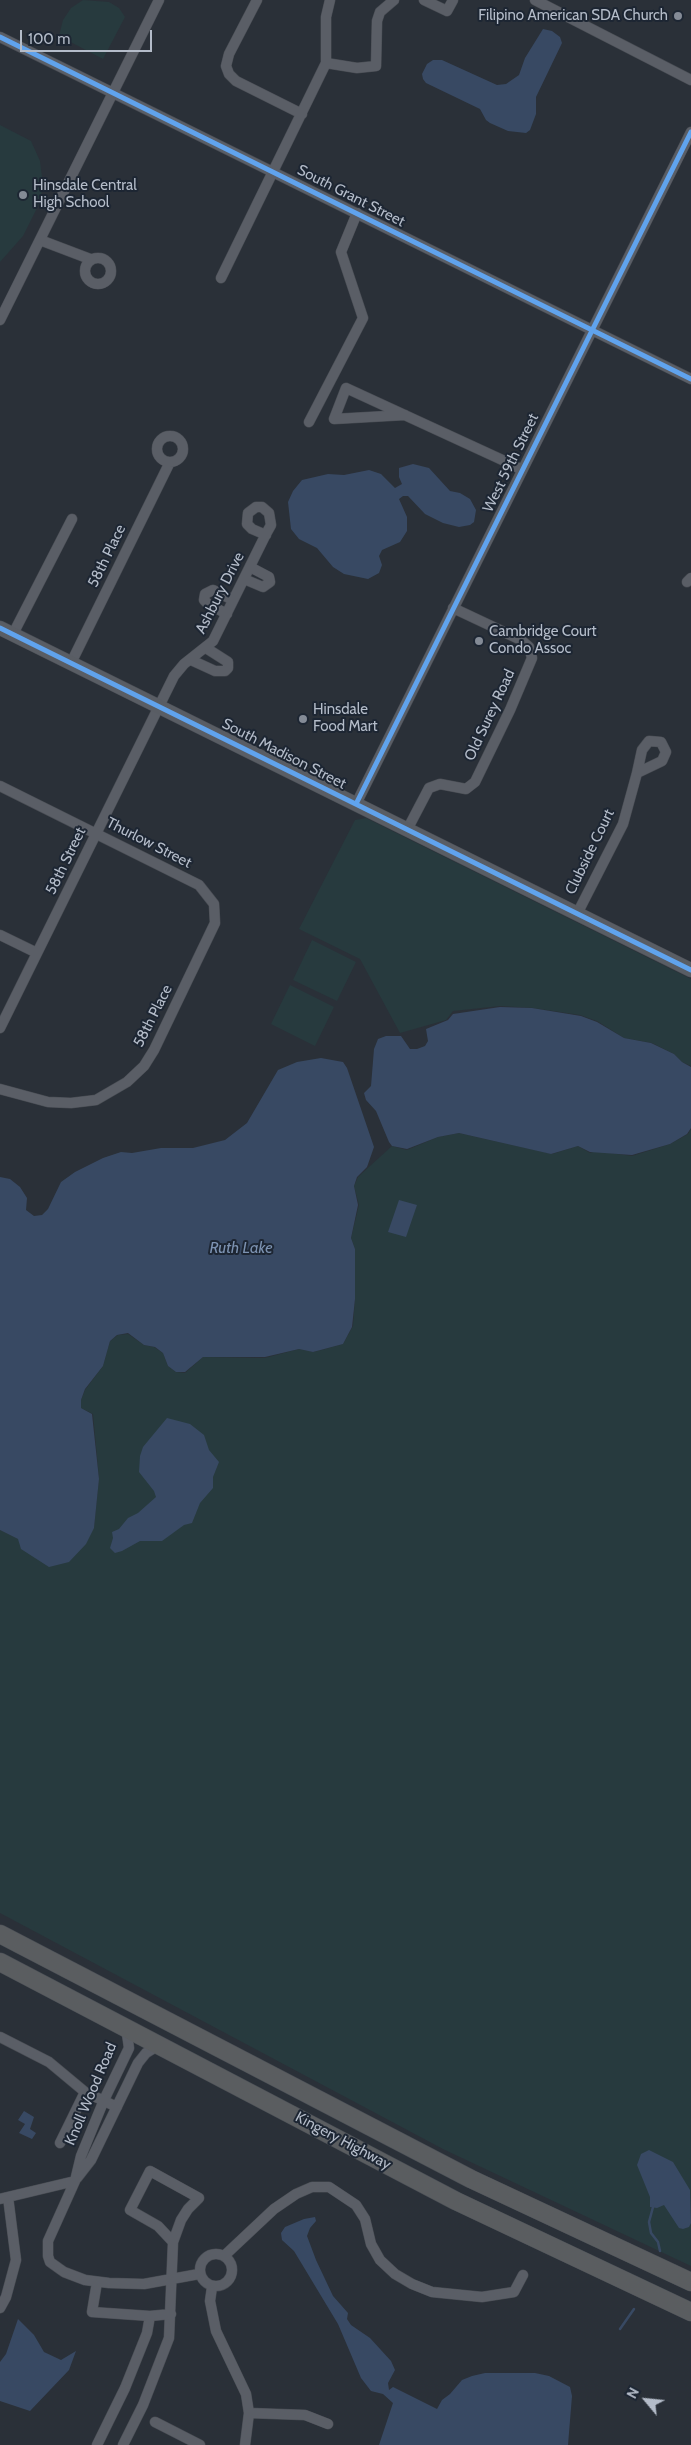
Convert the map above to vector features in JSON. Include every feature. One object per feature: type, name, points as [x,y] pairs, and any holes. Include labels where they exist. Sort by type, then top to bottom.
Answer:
[{"type":"highway","name":"Kingery Highway","points":[[0,1934],[471,2179],[691,2282]]},
{"type":"highway","name":"Kingery Highway","points":[[0,1962],[456,2201],[691,2312]]},
{"type":"street","points":[[0,320],[159,0]]},
{"type":"street","points":[[257,0],[229,54],[226,66],[229,74],[236,81],[302,114]]},
{"type":"street","points":[[221,278],[326,63],[326,17],[330,0]]},
{"type":"street","points":[[326,63],[357,68],[376,66],[377,21],[380,12],[394,0]]},
{"type":"street","points":[[424,0],[447,11],[453,0]]},
{"type":"street","points":[[535,0],[691,80]]},
{"type":"street","name":"South Grant Street","points":[[0,37],[691,379]]},
{"type":"street","name":"West 59th Street","points":[[356,804],[691,132]]},
{"type":"street","points":[[309,422],[363,318],[341,252],[357,213]]},
{"type":"street","points":[[40,240],[90,259]]},
{"type":"street","points":[[405,415],[334,419],[346,388],[405,415],[522,470]]},
{"type":"street","name":"58th Place","points":[[71,663],[170,462]]},
{"type":"street","points":[[13,634],[72,519]]},
{"type":"street","name":"Ashbury Drive","points":[[159,706],[174,676],[213,641],[266,535]]},
{"type":"street","points":[[244,579],[263,587],[270,582],[269,577],[250,567]]},
{"type":"street","points":[[227,614],[208,604],[204,600],[205,594],[213,590],[233,600]]},
{"type":"street","name":"Old Surey Road","points":[[406,830],[429,788],[440,784],[466,789],[475,782],[510,710],[532,658],[529,647],[521,640],[453,608]]},
{"type":"street","name":"South Madison Street","points":[[0,628],[691,970]]},
{"type":"street","points":[[191,660],[215,671],[225,672],[228,668],[228,662],[206,648]]},
{"type":"street","name":"58th Street","points":[[0,1028],[159,706]]},
{"type":"street","name":"Clubside Court","points":[[577,914],[622,824],[637,774]]},
{"type":"street","name":"Thurlow Street","points":[[0,786],[199,885],[214,904],[214,923],[193,970]]},
{"type":"street","points":[[0,935],[37,953]]},
{"type":"street","name":"58th Place","points":[[0,1089],[48,1102],[72,1104],[96,1100],[120,1088],[138,1073],[154,1050],[193,970]]},
{"type":"street","name":"Knoll Wood Road","points":[[116,2022],[127,2034],[129,2048],[104,2100],[81,2156],[75,2181],[48,2241],[48,2256],[50,2262],[64,2272],[97,2282],[144,2284],[199,2274]]},
{"type":"street","points":[[0,2037],[49,2062],[85,2092],[117,2107]]},
{"type":"street","name":"Knoll Wood Road","points":[[75,2181],[91,2160],[138,2063],[146,2053],[159,2045]]},
{"type":"street","points":[[60,2143],[85,2092]]},
{"type":"street","points":[[123,2445],[142,2405],[169,2338],[173,2242],[181,2220],[188,2209],[199,2198],[150,2171],[130,2210],[158,2226],[173,2242]]},
{"type":"street","points":[[0,2308],[6,2297],[16,2260],[4,2198],[75,2181]]},
{"type":"street","points":[[224,2256],[274,2209],[296,2194],[312,2188],[329,2187],[356,2205],[365,2218],[371,2244],[380,2260],[395,2274],[412,2284],[432,2292],[482,2298],[514,2292],[524,2275]]},
{"type":"street","points":[[218,2254],[224,2256],[231,2266],[230,2278],[220,2286],[212,2287],[199,2274],[202,2262],[206,2257],[218,2254]]},
{"type":"street","points":[[97,2282],[92,2312],[150,2316],[171,2314]]},
{"type":"street","points":[[212,2287],[210,2301],[216,2331],[240,2381],[249,2413],[245,2445]]},
{"type":"street","points":[[98,2445],[129,2379],[147,2333],[150,2316]]},
{"type":"street","points":[[249,2413],[305,2415],[328,2424]]},
{"type":"street","points":[[155,2422],[200,2445]]},
{"type":"green space","points":[[83,0],[109,2],[119,8],[125,17],[103,59],[59,36],[63,20],[71,8]]},
{"type":"green space","points":[[0,125],[31,141],[40,161],[43,186],[39,204],[23,236],[0,262]]},
{"type":"green space","points":[[366,818],[691,979],[691,1066],[682,1062],[674,1054],[652,1043],[624,1038],[597,1021],[580,1015],[533,1008],[500,1006],[453,1011],[446,1020],[400,1033],[360,959],[299,929],[355,820]]},
{"type":"green space","points":[[312,940],[356,962],[337,1001],[293,980]]},
{"type":"green space","points":[[290,985],[334,1007],[315,1046],[271,1024]]},
{"type":"green space","points":[[691,1129],[691,2266],[443,2149],[0,1913],[0,1530],[18,1539],[94,1528],[99,1478],[93,1414],[81,1408],[81,1400],[85,1390],[103,1366],[110,1341],[118,1335],[128,1334],[144,1345],[154,1347],[163,1353],[168,1366],[176,1372],[185,1373],[203,1357],[265,1358],[299,1349],[314,1352],[343,1344],[353,1326],[355,1299],[355,1249],[351,1238],[359,1205],[354,1186],[358,1177],[392,1146],[407,1150],[438,1137],[459,1133],[552,1154],[578,1146],[590,1153],[596,1151],[632,1156],[670,1144],[688,1134]]},
{"type":"water","points":[[543,29],[552,31],[560,37],[562,43],[536,97],[536,114],[530,130],[526,133],[508,131],[490,123],[486,120],[480,109],[426,83],[423,79],[422,74],[427,64],[433,60],[442,60],[497,85],[506,84],[519,75],[525,58]]},
{"type":"water","points":[[413,464],[429,468],[450,491],[460,493],[470,499],[476,510],[474,522],[470,525],[459,527],[443,523],[425,514],[408,496],[403,496],[399,499],[407,517],[407,531],[400,542],[382,550],[379,556],[382,565],[379,573],[368,579],[344,574],[333,567],[317,548],[299,539],[291,529],[288,502],[293,491],[302,480],[328,474],[344,475],[369,470],[381,474],[395,488],[402,484],[399,477],[399,468]]},
{"type":"water","points":[[500,1007],[532,1008],[581,1016],[597,1022],[624,1038],[651,1043],[674,1054],[691,1067],[691,1128],[687,1134],[670,1144],[632,1155],[590,1152],[578,1146],[551,1154],[459,1133],[438,1137],[407,1149],[392,1146],[376,1111],[366,1100],[364,1093],[371,1086],[374,1049],[378,1039],[386,1036],[401,1036],[410,1049],[417,1049],[425,1046],[428,1041],[426,1029],[448,1020],[453,1014]]},
{"type":"water","name":"Ruth Lake","points":[[321,1058],[343,1062],[347,1068],[374,1147],[367,1167],[357,1177],[354,1186],[358,1205],[351,1238],[355,1249],[355,1299],[352,1327],[343,1344],[313,1352],[299,1349],[265,1357],[203,1357],[185,1372],[176,1372],[168,1366],[163,1353],[155,1347],[144,1345],[128,1333],[117,1335],[110,1341],[103,1366],[85,1389],[81,1400],[81,1408],[92,1414],[99,1479],[94,1528],[86,1544],[69,1562],[49,1567],[21,1549],[18,1539],[0,1530],[0,1177],[10,1179],[20,1187],[27,1198],[26,1210],[34,1216],[42,1215],[48,1209],[61,1182],[75,1172],[103,1158],[121,1152],[132,1153],[161,1148],[193,1148],[225,1140],[247,1123],[278,1070],[297,1062]]},
{"type":"water","points":[[399,1200],[417,1205],[406,1237],[388,1232]]},
{"type":"water","points":[[167,1418],[190,1424],[204,1435],[209,1450],[219,1462],[213,1477],[213,1488],[200,1503],[192,1523],[184,1525],[162,1541],[140,1541],[115,1553],[110,1548],[113,1538],[112,1532],[119,1529],[128,1518],[138,1513],[156,1497],[154,1491],[139,1472],[140,1456],[143,1447]]},
{"type":"water","points":[[24,2111],[34,2117],[30,2129],[36,2133],[32,2139],[19,2133],[25,2124],[18,2120]]},
{"type":"water","points":[[649,2150],[673,2162],[690,2190],[691,2223],[689,2227],[679,2228],[664,2205],[657,2208],[650,2207],[650,2197],[637,2165],[641,2154]]},
{"type":"water","points":[[315,2217],[316,2221],[310,2228],[307,2236],[316,2260],[333,2296],[348,2313],[347,2319],[351,2325],[370,2338],[391,2361],[395,2370],[388,2383],[389,2390],[393,2387],[437,2409],[442,2400],[462,2380],[472,2376],[485,2373],[535,2373],[549,2376],[570,2387],[572,2396],[568,2445],[379,2445],[393,2403],[383,2394],[371,2391],[361,2378],[338,2324],[294,2251],[282,2240],[281,2233],[285,2227],[304,2219]]},
{"type":"water","points":[[18,2319],[34,2335],[44,2352],[61,2360],[76,2351],[69,2370],[30,2411],[0,2401],[0,2362],[6,2354]]},
{"type":"waterway","points":[[653,2207],[649,2222],[651,2233],[658,2242],[660,2251]]},
{"type":"waterway","points":[[620,2329],[634,2309]]},
{"type":"cycle path","points":[[0,37],[691,379]]},
{"type":"cycle path","points":[[356,804],[691,132]]},
{"type":"cycle path","points":[[0,628],[691,970]]},
{"type":"place","name":"Filipino American SDA Church","points":[[678,16]]},
{"type":"place","name":"Hinsdale Central High School","points":[[23,195]]},
{"type":"place","name":"Cambridge Court Condo Assoc","points":[[479,641]]},
{"type":"place","name":"Hinsdale Food Mart","points":[[303,719]]}]
